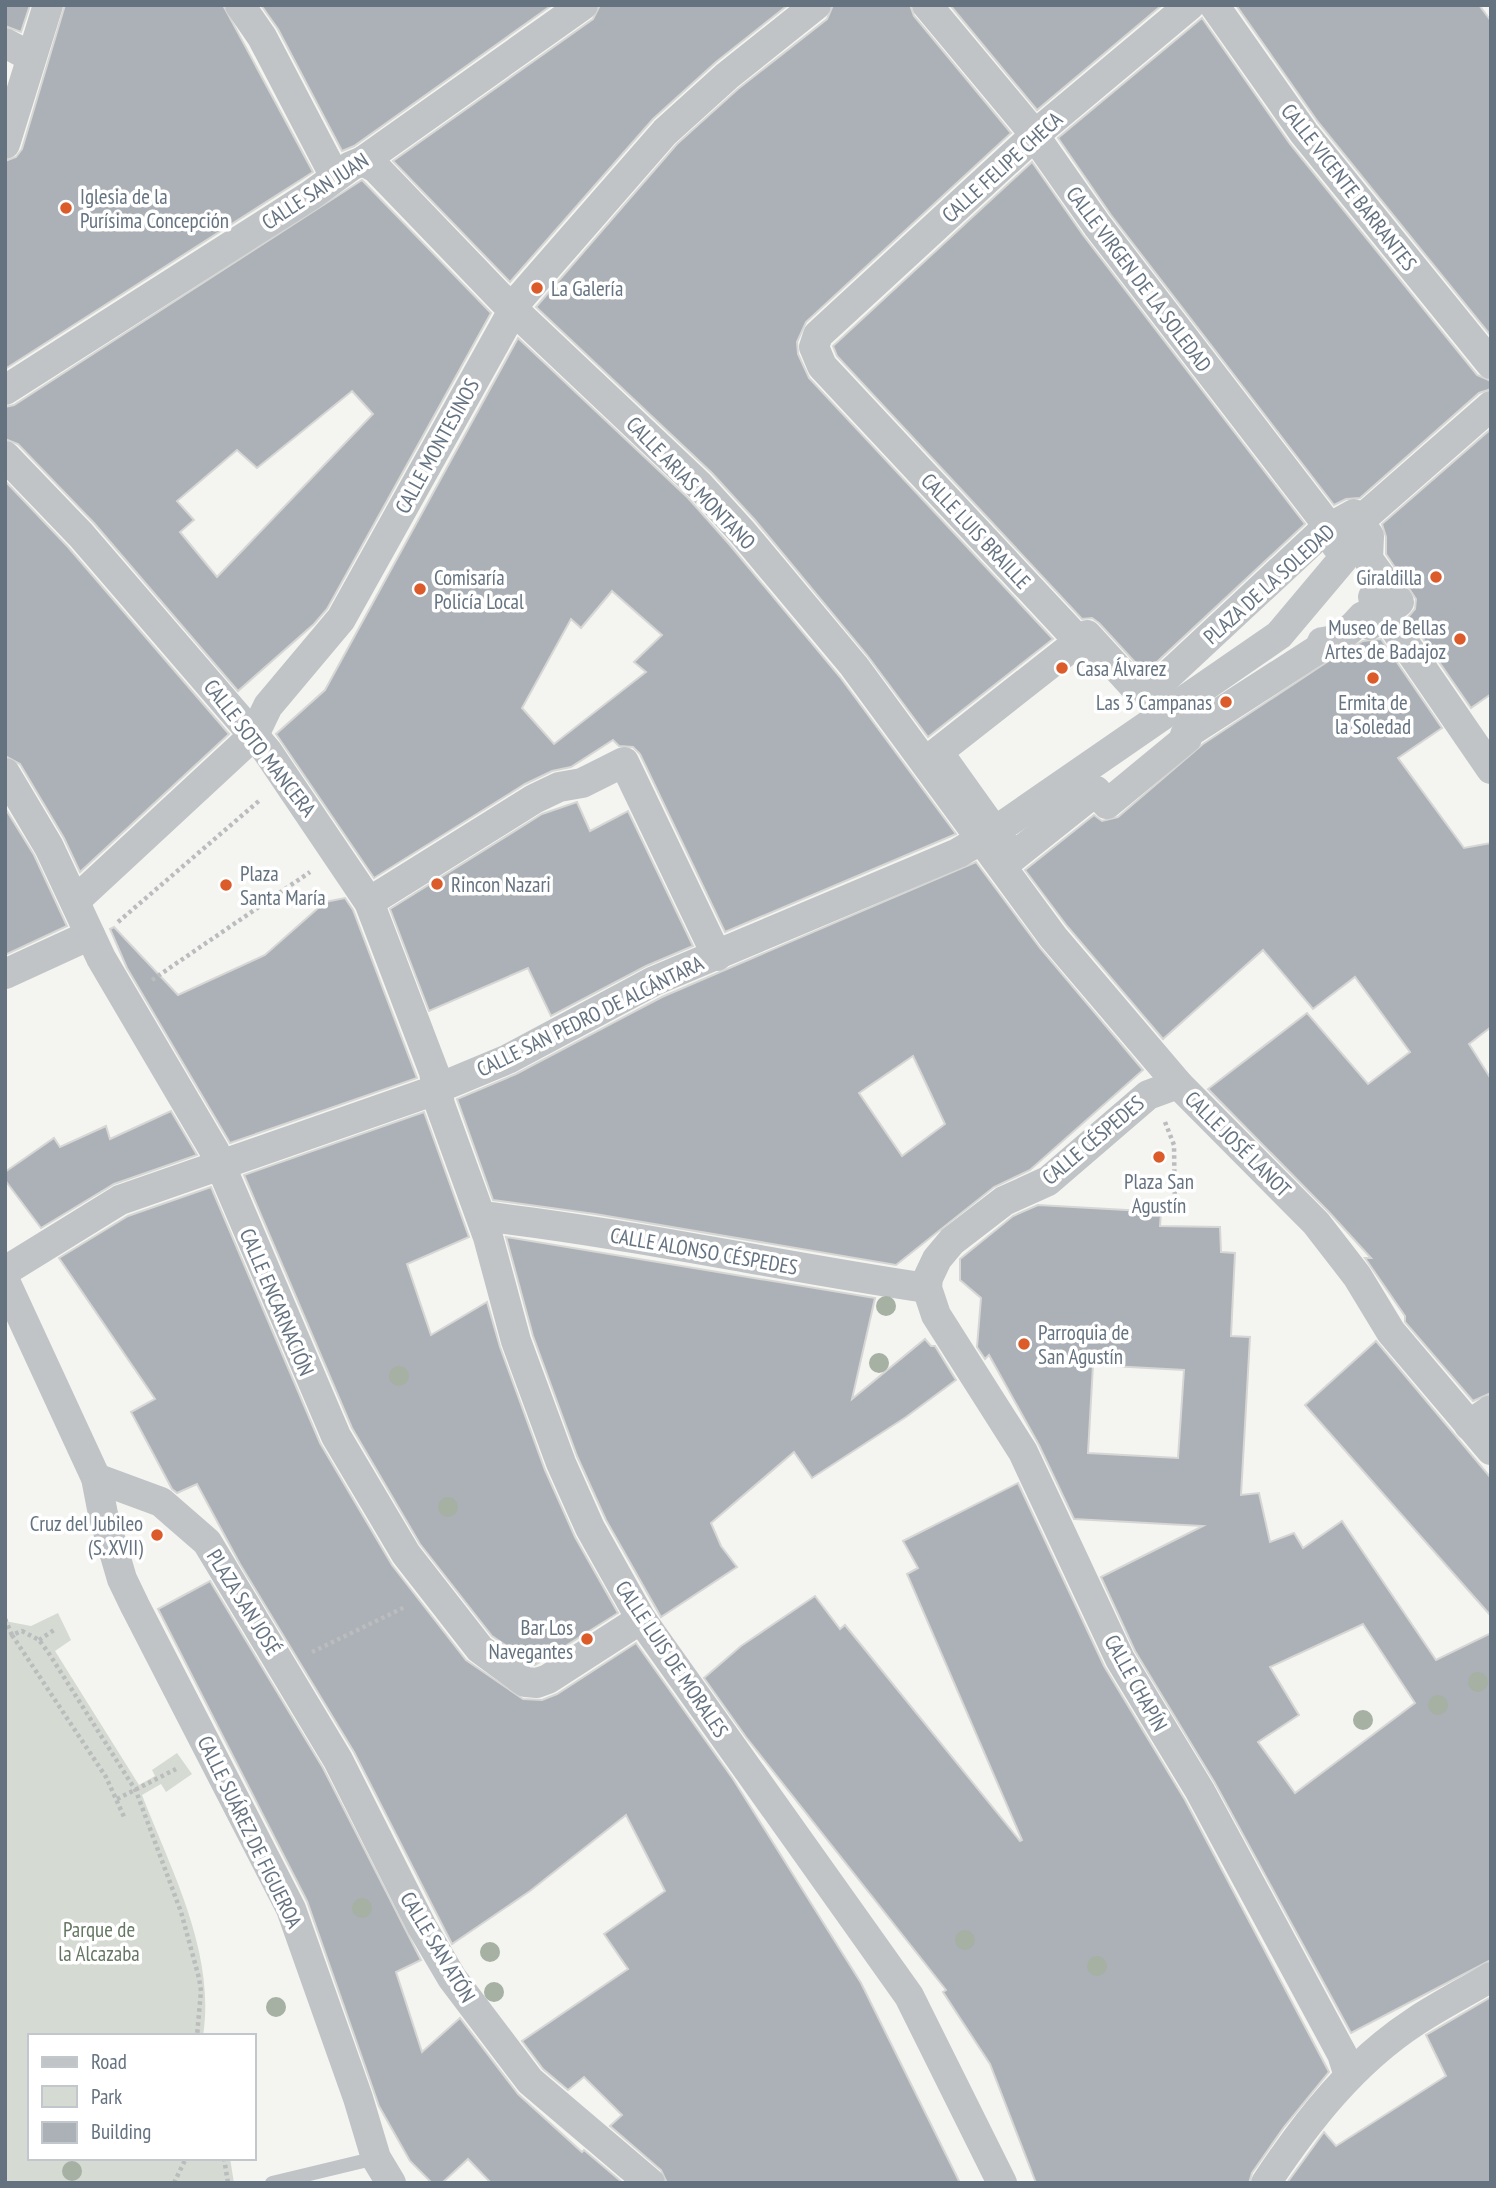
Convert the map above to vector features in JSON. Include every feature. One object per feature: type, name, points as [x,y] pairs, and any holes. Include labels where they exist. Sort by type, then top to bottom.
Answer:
[{"type":"street","points":[[5,144],[18,50],[48,5]]},
{"type":"street","name":"CALLE ARIAS MONTANO","points":[[240,5],[262,37],[331,169],[353,166],[376,168],[513,309],[701,486],[830,634],[988,835]]},
{"type":"street","name":"CALLE SAN JUAN","points":[[5,390],[312,195],[583,5]]},
{"type":"street","name":"CALLE MONTESINOS","points":[[76,900],[254,735],[268,706],[341,620],[513,309],[665,132],[727,76],[816,5]]},
{"type":"street","name":"CALLE VIRGEN DE LA SOLEDAD","points":[[926,5],[1035,137],[1097,225],[1328,528],[1343,559],[1385,612],[1491,769]]},
{"type":"street","name":"CALLE FELIPE CHECA","points":[[818,335],[1035,137],[1191,5]]},
{"type":"street","name":"CALLE VICENTE BARRANTES","points":[[1214,5],[1304,133],[1491,363]]},
{"type":"street","name":"CALLE LUIS BRAILLE","points":[[818,335],[814,347],[822,366],[1132,697],[1148,725]]},
{"type":"street","points":[[1359,522],[1491,406]]},
{"type":"street","name":"CALLE SOTO MANCERA","points":[[5,456],[81,535],[287,776],[369,902],[417,1023],[437,1088]]},
{"type":"street","name":"PLAZA DE LA SOLEDAD","points":[[1080,642],[1087,635],[1140,693],[1148,694],[1328,528],[1354,514],[1369,536],[1368,559],[1399,602],[1385,612]]},
{"type":"street","name":"PLAZA DE LA SOLEDAD","points":[[988,835],[1279,635],[1343,559],[1348,538],[1359,522]]},
{"type":"street","points":[[1080,642],[938,752],[988,835],[1013,858],[1096,792],[1107,804],[1187,738],[1185,735],[1320,649],[1322,642],[1329,643],[1358,624],[1362,617],[1369,618],[1370,625],[1385,612]]},
{"type":"street","points":[[369,902],[534,799],[559,787],[582,783],[624,762],[717,956]]},
{"type":"street","name":"CALLE ENCARNACIÓN","points":[[5,773],[76,900],[103,930],[220,1164],[336,1436],[406,1554],[480,1648],[514,1676],[537,1683],[548,1679],[641,1619]]},
{"type":"street","name":"CALLE SAN PEDRO DE ALCÁNTARA","points":[[5,1271],[110,1205],[437,1088],[508,1059],[654,981],[958,853],[988,835]]},
{"type":"street","name":"CALLE JOSÉ LANOT","points":[[988,835],[1053,937],[1178,1084],[1316,1223],[1357,1276],[1391,1332],[1480,1418],[1491,1450]]},
{"type":"street","points":[[5,974],[103,930]]},
{"type":"street","name":"CALLE CÉSPEDES","points":[[927,1288],[937,1259],[971,1225],[1004,1201],[1048,1181],[1147,1095],[1178,1084]]},
{"type":"street","name":"CALLE LUIS DE MORALES","points":[[437,1088],[440,1105],[481,1216],[516,1341],[561,1463],[607,1561],[641,1619],[902,1986],[928,2031],[1002,2183]]},
{"type":"street","name":"CALLE ALONSO CÉSPEDES","points":[[481,1216],[576,1227],[803,1270],[927,1288]]},
{"type":"street","points":[[5,1281],[96,1478]]},
{"type":"street","name":"CALLE CHAPÍN","points":[[927,1288],[940,1322],[1029,1463],[1120,1659],[1200,1791],[1342,2054],[1349,2076]]},
{"type":"street","name":"CALLE SUÁREZ DE FIGUEROA","points":[[96,1478],[110,1538],[135,1606],[291,1909],[383,2171]]},
{"type":"street","name":"PLAZA SAN JOSÉ","points":[[96,1478],[160,1502],[207,1542],[283,1666]]},
{"type":"street","name":"CALLE SAN ATÓN","points":[[283,1666],[338,1760],[422,1927],[452,1978],[530,2081],[650,2183]]},
{"type":"street","points":[[1266,2183],[1315,2112],[1349,2076],[1416,2022],[1491,1977]]},
{"type":"lane","points":[[272,2183],[383,2171]]},
{"type":"path","points":[[103,930],[268,793]]},
{"type":"path","points":[[156,977],[315,869]]},
{"type":"path","points":[[1160,1110],[1174,1145],[1175,1216]]},
{"type":"path","points":[[283,1666],[383,1616]]},
{"type":"path","points":[[5,1619],[12,1635],[117,1799],[125,1819]]},
{"type":"path","points":[[39,1640],[54,1630]]},
{"type":"path","points":[[12,1635],[22,1631],[39,1640],[136,1791],[181,1912],[199,1978],[201,1991],[197,2034]]},
{"type":"path","points":[[117,1799],[176,1769]]},
{"type":"path","points":[[174,2183],[185,2160]]},
{"type":"path","points":[[224,2160],[228,2183]]},
{"type":"green space","name":"Parque de la Alcazaba","points":[[58,1613],[71,1640],[55,1651],[139,1785],[155,1776],[152,1770],[177,1753],[192,1774],[166,1792],[161,1784],[142,1795],[188,1912],[203,1974],[205,2005],[203,2034],[28,2034],[28,2160],[230,2160],[234,2183],[5,2183],[5,1621],[31,1626]]},
{"type":"building","points":[[5,5],[30,5],[21,32],[5,26]]},
{"type":"building","points":[[65,5],[223,5],[313,172],[5,369],[5,161],[16,157],[22,149]]},
{"type":"building","points":[[261,5],[552,5],[354,146],[342,151],[278,29]]},
{"type":"building","points":[[600,5],[788,5],[716,62],[653,119],[510,282],[393,161],[593,19]]},
{"type":"building","points":[[833,5],[910,5],[914,16],[1011,133],[806,322],[797,342],[798,354],[809,378],[1053,639],[928,737],[867,655],[755,520],[712,473],[536,307],[677,144],[738,89],[827,19]]},
{"type":"building","points":[[950,5],[1162,5],[1037,110]]},
{"type":"building","points":[[1236,5],[1479,5],[1491,21],[1491,336],[1318,122]]},
{"type":"building","points":[[1202,18],[1290,144],[1477,375],[1491,381],[1491,389],[1479,393],[1360,498],[1346,499],[1334,505],[1111,215],[1058,138]]},
{"type":"building","points":[[1032,162],[1083,235],[1305,524],[1145,673],[1099,623],[1092,618],[1082,619],[837,356],[833,346]]},
{"type":"building","points":[[362,180],[491,313],[327,609],[314,624],[238,691],[94,523],[18,444],[5,439],[5,407],[14,405]],"holes":[[[352,391],[373,414],[217,577],[180,532],[194,520],[177,501],[237,450],[257,468]]]},
{"type":"building","points":[[518,338],[688,498],[729,544],[840,677],[956,834],[725,932],[640,754],[633,747],[619,746],[613,740],[571,767],[552,771],[525,784],[374,878],[276,734],[325,690]],"holes":[[[612,591],[662,635],[634,662],[646,672],[554,744],[522,708],[571,619],[581,628]]]},
{"type":"building","points":[[1491,429],[1491,694],[1471,708],[1408,617],[1415,609],[1416,599],[1386,554],[1386,537],[1382,524]]},
{"type":"building","points":[[5,481],[68,547],[229,734],[80,872],[64,838],[20,764],[5,756]]},
{"type":"building","points":[[1381,639],[1442,728],[1398,758],[1464,848],[1491,843],[1491,1027],[1469,1044],[1491,1079],[1491,1393],[1473,1401],[1405,1322],[1405,1316],[1365,1258],[1371,1258],[1208,1089],[1307,1013],[1368,1084],[1410,1052],[1355,977],[1313,1009],[1263,950],[1163,1039],[1067,926],[1025,870],[1094,815],[1102,821],[1118,817],[1203,744],[1333,658],[1363,641]]},
{"type":"building","points":[[577,802],[590,831],[628,811],[693,946],[646,966],[551,1016],[528,968],[429,1011],[390,909],[542,814]]},
{"type":"building","points":[[5,808],[34,855],[67,926],[5,955]]},
{"type":"building","points":[[976,862],[1040,948],[1143,1070],[1030,1170],[994,1187],[896,1265],[595,1214],[493,1200],[457,1099],[516,1074],[662,997]],"holes":[[[913,1056],[945,1124],[902,1156],[859,1093]]]},
{"type":"building","points":[[345,898],[353,910],[417,1078],[230,1143],[127,968],[110,929],[114,927],[178,995],[265,955],[325,902]]},
{"type":"building","points":[[171,1111],[197,1155],[114,1184],[41,1228],[5,1180],[5,1172],[54,1138],[60,1147],[106,1126],[110,1139]]},
{"type":"building","points":[[424,1112],[469,1237],[407,1264],[431,1335],[487,1302],[500,1347],[545,1470],[575,1537],[618,1613],[535,1665],[492,1636],[420,1544],[352,1428],[244,1175]]},
{"type":"building","points":[[211,1187],[320,1443],[392,1565],[466,1660],[523,1699],[542,1700],[557,1694],[636,1643],[733,1779],[861,1983],[960,2183],[667,2183],[661,2170],[610,2126],[622,2115],[584,2077],[568,2090],[543,2069],[522,2041],[628,1969],[604,1934],[665,1891],[626,1815],[530,1891],[452,1944],[354,1752],[240,1564],[197,1484],[177,1493],[172,1489],[131,1412],[155,1399],[59,1258],[128,1216]]},
{"type":"building","points":[[1038,1205],[1161,1212],[1160,1226],[1220,1227],[1221,1252],[1235,1253],[1231,1336],[1250,1337],[1241,1495],[1259,1493],[1270,1542],[1294,1533],[1303,1548],[1342,1521],[1436,1660],[1491,1633],[1491,1960],[1351,2033],[1215,1783],[1135,1651],[1101,1577],[1203,1526],[1074,1519],[1039,1445],[989,1355],[985,1359],[977,1347],[981,1298],[960,1280],[960,1259],[1013,1216]],"holes":[[[1093,1365],[1184,1370],[1178,1458],[1088,1453]],[[1363,1624],[1415,1703],[1295,1793],[1258,1742],[1299,1715],[1270,1667]]]},
{"type":"building","points":[[506,1237],[875,1298],[852,1399],[925,1339],[931,1346],[935,1346],[956,1380],[906,1417],[812,1478],[794,1452],[711,1523],[721,1546],[737,1567],[661,1617],[606,1520],[577,1456],[533,1336]]},
{"type":"building","points":[[1376,1341],[1491,1478],[1491,1616],[1305,1405]]},
{"type":"building","points":[[1018,1483],[1104,1666],[1185,1800],[1329,2072],[1284,2127],[1252,2173],[1249,2183],[1036,2183],[990,2064],[943,1992],[946,1990],[746,1737],[704,1678],[741,1646],[815,1596],[840,1629],[845,1625],[1020,1841],[1022,1840],[907,1574],[918,1568],[903,1541]]},
{"type":"building","points":[[210,1581],[323,1768],[421,1960],[396,1972],[422,2052],[460,2018],[518,2094],[582,2152],[584,2150],[623,2183],[491,2183],[468,2159],[442,2183],[432,2183],[410,2161],[379,2106],[307,1901],[158,1609]]},
{"type":"building","points":[[1491,1997],[1491,2183],[1287,2183],[1324,2132],[1336,2146],[1446,2076],[1426,2035]]},
{"type":"place","name":"Iglesia de la Purísima Concepción","points":[[66,208]]},
{"type":"place","name":"La Galería","points":[[537,288]]},
{"type":"place","name":"Giraldilla","points":[[1436,577]]},
{"type":"place","name":"Comisaría Policía Local","points":[[420,589]]},
{"type":"place","name":"Museo de Bellas Artes de Badajoz","points":[[1460,639]]},
{"type":"place","name":"Casa Álvarez","points":[[1062,668]]},
{"type":"place","name":"Ermita de la Soledad","points":[[1373,678]]},
{"type":"place","name":"Las 3 Campanas","points":[[1226,702]]},
{"type":"place","name":"Rincon Nazari","points":[[437,884]]},
{"type":"place","name":"Plaza Santa María","points":[[226,885]]},
{"type":"place","name":"Plaza San Agustín","points":[[1159,1157]]},
{"type":"place","name":"Parroquia de San Agustín","points":[[1024,1344]]},
{"type":"place","name":"Cruz del Jubileo (S. XVII)","points":[[157,1535]]},
{"type":"place","name":"Bar Los Navegantes","points":[[587,1639]]}]
